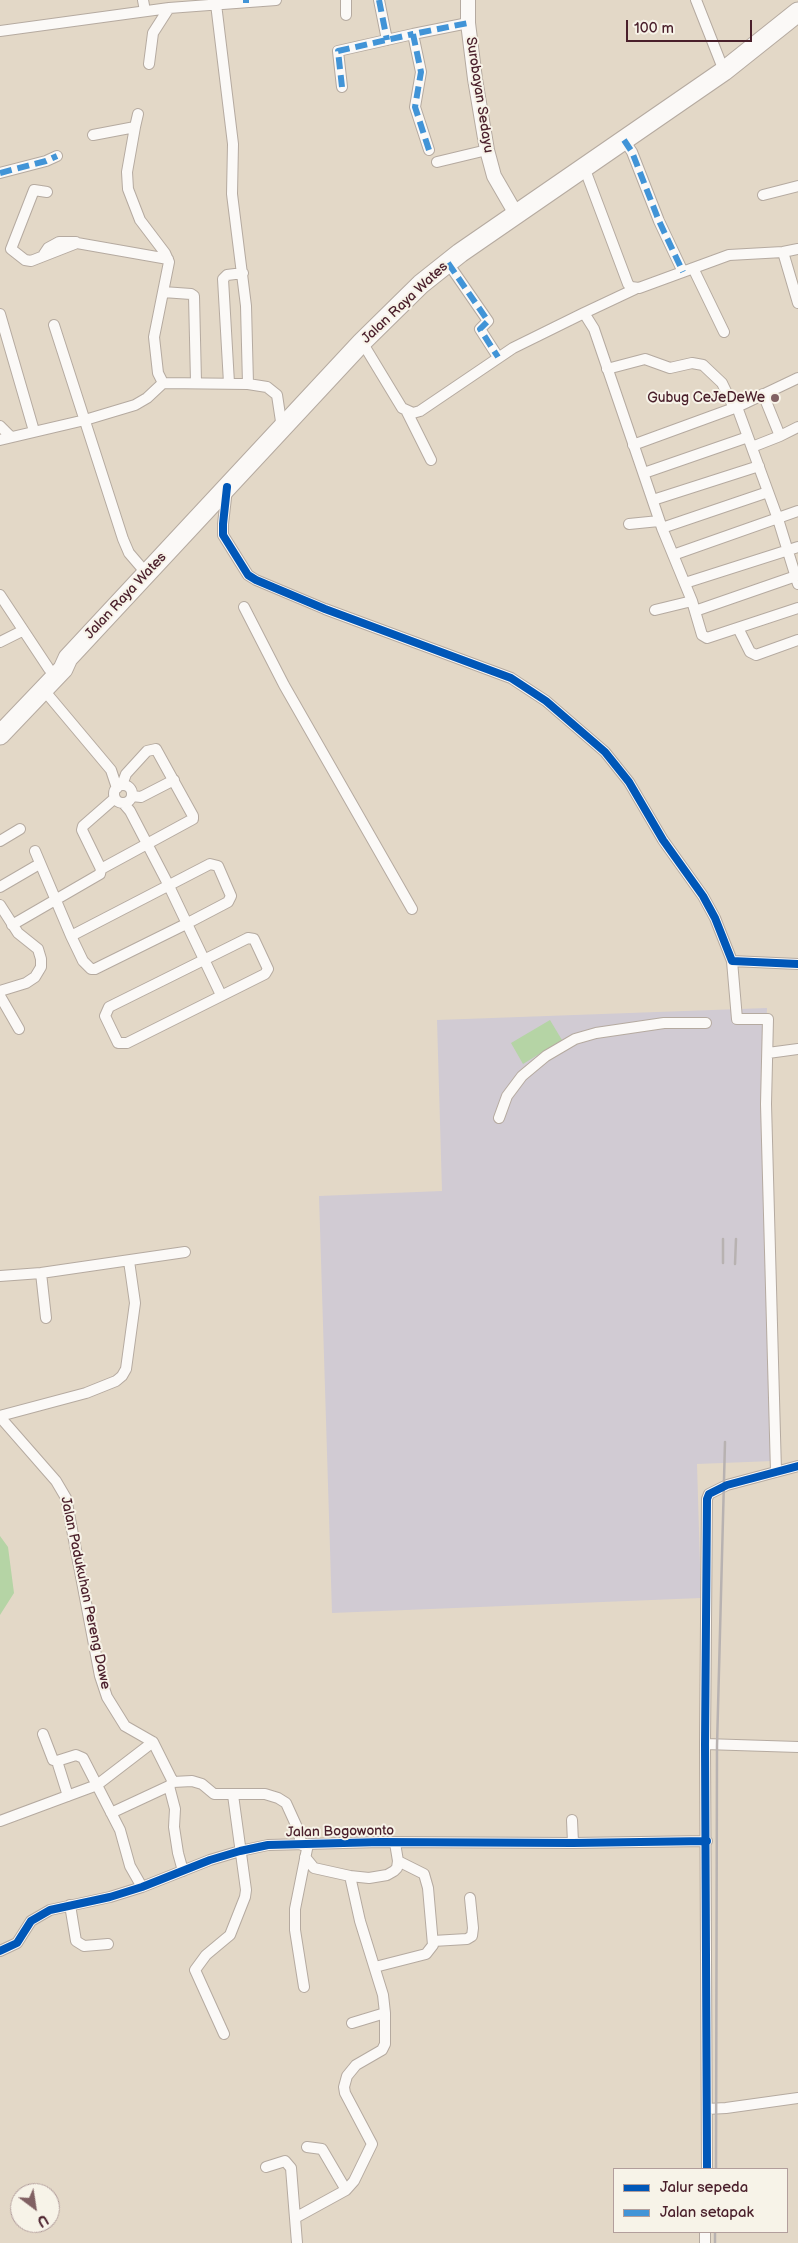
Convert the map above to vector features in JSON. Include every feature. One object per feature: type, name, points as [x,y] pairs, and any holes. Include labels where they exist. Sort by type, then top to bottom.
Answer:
[{"type":"highway","name":"Jalan Raya Wates","points":[[0,735],[62,669],[68,658],[389,314],[448,263],[584,166],[724,71],[798,12]]},
{"type":"highway","name":"Jalan Raya Wates","points":[[0,722],[56,662],[68,658]]},
{"type":"main road","name":"Surobayan Sedayu","points":[[468,0],[468,22],[480,114],[487,150],[494,176],[516,214]]},
{"type":"street","points":[[0,31],[144,5],[169,8],[276,0]]},
{"type":"street","points":[[346,0],[346,15]]},
{"type":"street","points":[[379,0],[387,40]]},
{"type":"street","points":[[696,0],[724,71]]},
{"type":"street","points":[[216,4],[233,144],[232,202],[243,273],[248,384]]},
{"type":"street","points":[[149,64],[153,33],[169,8]]},
{"type":"street","points":[[342,87],[338,51],[468,22]]},
{"type":"street","points":[[413,34],[421,72],[415,107],[429,150]]},
{"type":"street","points":[[138,114],[127,172],[128,189],[140,220],[168,259],[154,337],[158,373],[163,383]]},
{"type":"street","points":[[93,135],[135,127]]},
{"type":"street","points":[[624,140],[632,152],[659,221],[724,332]]},
{"type":"street","points":[[437,162],[487,150]]},
{"type":"street","points":[[0,173],[46,161],[57,156]]},
{"type":"street","points":[[584,166],[628,284],[635,289]]},
{"type":"street","points":[[763,195],[798,186]]},
{"type":"street","points":[[47,192],[34,190],[11,249],[28,261],[42,257],[48,248],[67,240],[168,259]]},
{"type":"street","points":[[407,412],[420,411],[498,357],[574,316],[635,289],[736,254],[784,252],[798,248]]},
{"type":"street","points":[[784,252],[795,282],[798,303]]},
{"type":"street","points":[[448,263],[488,321],[480,329],[498,357]]},
{"type":"street","points":[[229,383],[223,279],[227,275],[243,273]]},
{"type":"street","points":[[163,292],[191,294],[194,296],[196,382]]},
{"type":"street","points":[[584,313],[591,321],[661,524],[686,583],[702,635],[705,638],[798,608]]},
{"type":"street","points":[[0,314],[34,431]]},
{"type":"street","points":[[54,325],[123,539],[129,553],[147,574]]},
{"type":"street","points":[[362,342],[402,408],[407,412],[431,460]]},
{"type":"street","points":[[607,369],[640,359],[670,368],[696,363],[703,365],[722,383],[736,408],[778,519],[793,549],[797,580],[694,606],[655,610]]},
{"type":"street","points":[[633,445],[736,408],[798,378]]},
{"type":"street","points":[[0,440],[85,420],[135,405],[147,398],[163,383],[229,383],[267,387],[274,392],[280,411],[282,430]]},
{"type":"street","points":[[763,394],[780,436]]},
{"type":"street","points":[[0,426],[11,437]]},
{"type":"street","points":[[644,473],[750,442],[780,436],[798,427]]},
{"type":"street","points":[[653,500],[759,466]]},
{"type":"street","points":[[227,488],[222,524],[224,535],[241,566],[253,579],[325,609],[511,678],[546,701],[613,760],[636,792],[663,840],[703,896],[715,918],[732,961],[737,1019],[768,1019],[766,1104],[776,1468]]},
{"type":"street","points":[[629,524],[661,524],[768,492]]},
{"type":"street","points":[[673,554],[798,511]]},
{"type":"street","points":[[686,583],[793,549]]},
{"type":"street","points":[[0,595],[22,631],[49,669]]},
{"type":"street","points":[[244,607],[284,685],[412,909]]},
{"type":"street","points":[[738,628],[750,652],[756,655],[798,640]]},
{"type":"street","points":[[0,642],[22,631]]},
{"type":"street","points":[[44,689],[110,770],[168,884],[221,995]]},
{"type":"street","points":[[12,925],[100,874],[102,868],[193,819],[158,750],[154,748],[147,751],[126,774],[122,794],[83,826],[82,830],[102,868]]},
{"type":"street","points":[[122,794],[141,797],[174,780]]},
{"type":"street","points":[[0,841],[20,829]]},
{"type":"street","points":[[35,851],[70,936],[85,964],[94,969],[186,924],[231,899],[218,866],[210,864],[70,936]]},
{"type":"street","points":[[0,888],[36,866]]},
{"type":"street","points":[[0,905],[23,939],[38,949],[41,967],[39,972],[29,981],[0,991]]},
{"type":"street","points":[[248,938],[254,938],[268,972],[221,995],[122,1044],[118,1043],[105,1016],[109,1007],[248,938]]},
{"type":"street","points":[[732,961],[798,964]]},
{"type":"street","points":[[0,996],[19,1029]]},
{"type":"street","points":[[499,1118],[507,1096],[522,1076],[546,1056],[575,1039],[596,1033],[664,1024],[706,1023]]},
{"type":"street","points":[[768,1053],[798,1050]]},
{"type":"street","points":[[0,1276],[41,1273],[185,1252]]},
{"type":"street","points":[[0,1417],[86,1393],[116,1381],[122,1376],[126,1369],[134,1312],[129,1261]]},
{"type":"street","points":[[41,1273],[46,1318]]},
{"type":"street","name":"Jalan Padukuhan Pereng Dawe","points":[[0,1417],[62,1489],[66,1498],[74,1536],[100,1676],[107,1697],[125,1726],[153,1742]]},
{"type":"street","points":[[707,2168],[707,1841],[705,1744],[708,1496],[727,1485],[776,1468],[798,1466]]},
{"type":"street","points":[[43,1734],[52,1758],[57,1761],[68,1796]]},
{"type":"street","points":[[0,1821],[97,1785],[153,1742],[171,1784],[175,1808],[174,1827],[183,1871]]},
{"type":"street","points":[[705,1744],[798,1747]]},
{"type":"street","points":[[57,1761],[79,1755],[83,1758],[120,1830],[130,1866],[142,1887]]},
{"type":"street","points":[[111,1813],[171,1784],[192,1781],[202,1784],[214,1794],[265,1794],[286,1803],[305,1845],[305,1857],[294,1908],[295,1930],[304,1987]]},
{"type":"street","points":[[224,2034],[195,1970],[206,1956],[230,1935],[246,1890],[232,1795]]},
{"type":"street","points":[[572,1820],[573,1843]]},
{"type":"street","name":"Jalan Bogowonto","points":[[0,1951],[17,1943],[31,1921],[50,1910],[110,1897],[142,1887],[240,1850],[268,1846],[380,1842],[573,1843],[707,1841]]},
{"type":"street","points":[[305,1857],[314,1868],[369,1878],[388,1874],[397,1868],[398,1861],[395,1843]]},
{"type":"street","points":[[375,1967],[426,1954],[432,1948],[428,1888],[424,1874],[398,1861]]},
{"type":"street","points":[[295,2218],[346,2190],[354,2181],[372,2144],[344,2087],[347,2076],[356,2065],[382,2050],[385,2044],[385,2013],[383,1995],[360,1921],[350,1876]]},
{"type":"street","points":[[433,1941],[467,1939],[472,1936],[474,1928],[470,1898]]},
{"type":"street","points":[[70,1905],[76,1941],[84,1946],[108,1944]]},
{"type":"street","points":[[352,2023],[385,2013]]},
{"type":"street","points":[[707,2109],[798,2098]]},
{"type":"street","points":[[307,2147],[322,2149],[346,2190]]},
{"type":"street","points":[[266,2167],[285,2161],[291,2168],[297,2243]]},
{"type":"shaded area","points":[[767,1008],[762,1151],[773,1461],[697,1464],[701,1598],[332,1613],[319,1196],[442,1191],[437,1020]]},
{"type":"green space","points":[[550,1020],[562,1040],[523,1064],[511,1043]]},
{"type":"green space","points":[[0,1536],[8,1547],[14,1593],[0,1615]]},
{"type":"railway","points":[[723,1239],[723,1263]]},
{"type":"railway","points":[[735,1264],[736,1239]]},
{"type":"railway","points":[[716,2168],[717,1746],[725,1442]]},
{"type":"railway","points":[[715,2233],[715,2243]]},
{"type":"marked path","points":[[379,0],[387,40]]},
{"type":"marked path","points":[[429,150],[415,107],[421,72],[413,34],[468,23]]},
{"type":"marked path","points":[[342,87],[338,51],[413,34]]},
{"type":"marked path","points":[[624,140],[632,152],[659,221],[683,272]]},
{"type":"marked path","points":[[0,173],[46,161],[57,156]]},
{"type":"marked path","points":[[448,263],[488,321],[480,329],[498,357]]},
{"type":"cycle path","points":[[227,487],[223,535],[248,575],[325,609],[511,678],[546,701],[605,752],[629,782],[663,840],[703,896],[715,918],[732,961],[798,964]]},
{"type":"cycle path","points":[[707,2168],[705,1744],[707,1499],[709,1494],[727,1485],[798,1466]]},
{"type":"cycle path","points":[[0,1951],[17,1943],[31,1921],[50,1910],[110,1897],[142,1887],[210,1860],[268,1845],[381,1842],[573,1843],[707,1841]]},
{"type":"place","name":"Gubug CeJeDeWe","points":[[775,398]]}]
